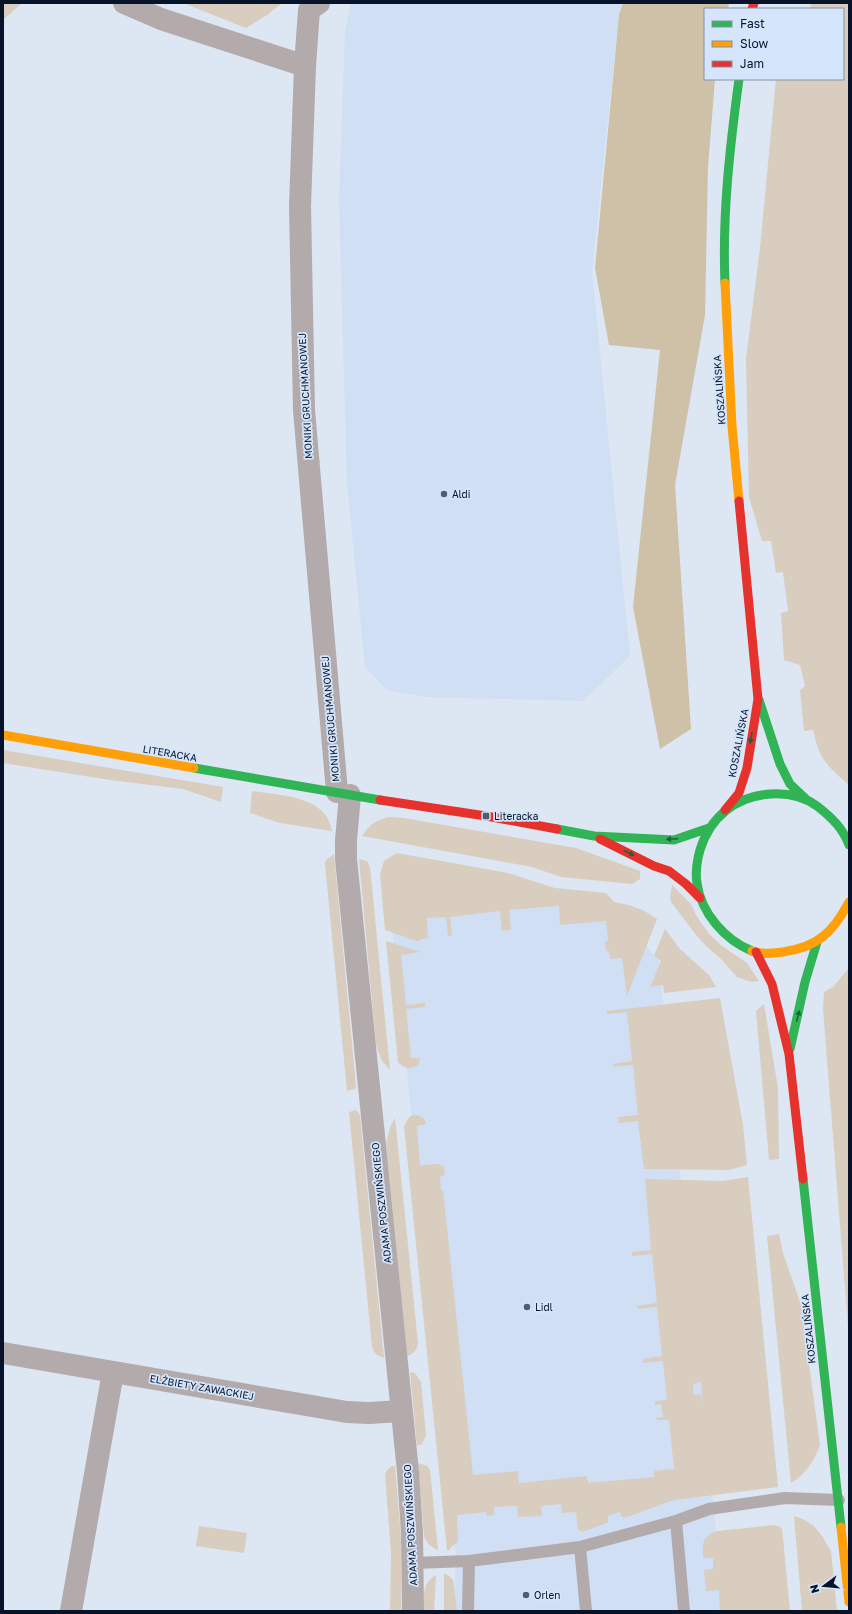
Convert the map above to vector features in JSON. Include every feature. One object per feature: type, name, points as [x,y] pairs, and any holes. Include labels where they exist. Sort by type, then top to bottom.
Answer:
[{"type":"street","points":[[124,3],[161,19],[305,66]]},
{"type":"street","name":"MONIKI GRUCHMANOWEJ","points":[[319,3],[309,10],[305,66],[300,206],[304,410],[344,794]]},
{"type":"street","name":"KOSZALIŃSKA","points":[[739,80],[727,189],[724,265],[732,426],[758,699],[780,764],[790,784],[807,800]]},
{"type":"street","name":"KOSZALIŃSKA","points":[[700,898],[696,872],[699,851],[710,828],[739,793],[747,768],[758,699]]},
{"type":"street","name":"LITERACKA","points":[[3,735],[344,794],[486,816],[594,836],[674,840],[710,828]]},
{"type":"street","points":[[725,810],[752,797],[780,793],[807,800],[830,815],[847,838],[849,845]]},
{"type":"street","name":"ADAMA POSZWIŃSKIEGO","points":[[344,794],[346,859],[409,1487],[413,1563],[413,1611]]},
{"type":"street","name":"LITERACKA","points":[[594,836],[669,872],[700,898]]},
{"type":"street","points":[[700,898],[714,922],[732,940],[756,952],[787,953],[817,942],[836,925],[849,902]]},
{"type":"street","name":"KOSZALIŃSKA","points":[[788,1054],[803,995],[805,979],[817,942]]},
{"type":"street","name":"KOSZALIŃSKA","points":[[756,952],[772,984],[788,1054],[839,1500],[849,1602]]},
{"type":"street","name":"ELŻBIETY ZAWACKIEJ","points":[[3,1353],[347,1412],[369,1413],[402,1410]]},
{"type":"street","points":[[71,1611],[112,1372]]},
{"type":"lane","points":[[413,1563],[469,1560],[580,1547],[676,1521],[709,1509],[785,1498],[839,1500]]},
{"type":"lane","points":[[676,1521],[684,1611]]},
{"type":"lane","points":[[580,1547],[586,1611]]},
{"type":"lane","points":[[468,1611],[469,1560]]},
{"type":"shaded area","points":[[3,3],[22,3],[3,20]]},
{"type":"shaded area","points":[[183,3],[282,3],[267,15],[246,28]]},
{"type":"shaded area","points":[[351,3],[623,3],[619,15],[592,271],[630,656],[583,701],[427,697],[387,690],[365,667],[347,484],[339,201],[345,32]]},
{"type":"shaded area","points":[[623,3],[729,3],[728,8],[704,8],[704,80],[715,80],[708,167],[705,315],[675,485],[691,729],[660,749],[633,607],[660,350],[609,345],[595,268],[619,15]]},
{"type":"shaded area","points":[[812,3],[849,3],[849,785],[830,767],[821,755],[813,730],[804,731],[800,690],[805,686],[800,665],[784,660],[781,613],[788,611],[783,572],[776,573],[771,541],[762,541],[749,497],[746,359],[760,248],[776,80],[844,80],[844,8],[810,8]]},
{"type":"shaded area","points":[[3,750],[223,787],[221,802],[183,789],[110,780],[3,763]]},
{"type":"shaded area","points":[[252,791],[288,796],[301,799],[312,804],[321,810],[328,819],[332,831],[280,823],[250,813]]},
{"type":"shaded area","points":[[389,817],[404,818],[576,848],[640,871],[640,879],[632,884],[561,877],[532,867],[362,836],[373,824]]},
{"type":"shaded area","points":[[397,853],[508,873],[555,888],[606,893],[614,902],[637,908],[657,919],[627,996],[622,958],[610,959],[609,951],[606,951],[605,941],[608,941],[606,921],[560,925],[559,906],[509,910],[511,930],[502,931],[500,911],[450,917],[452,936],[448,936],[446,917],[427,918],[428,938],[419,940],[419,942],[385,930],[380,874],[384,861]]},
{"type":"shaded area","points":[[334,854],[356,1086],[355,1089],[347,1091],[325,864],[326,860]]},
{"type":"shaded area","points":[[359,859],[367,861],[370,867],[390,1070],[382,1061],[376,1045]]},
{"type":"shaded area","points":[[406,879],[616,915],[659,960],[724,1611],[454,1611],[456,1553],[389,895]]},
{"type":"shaded area","points":[[672,885],[691,904],[697,917],[709,934],[722,946],[747,963],[759,981],[751,982],[737,977],[722,960],[706,946],[671,902],[670,897]]},
{"type":"shaded area","points":[[665,929],[680,949],[709,975],[716,987],[664,993],[663,985],[650,987],[661,961],[654,956]]},
{"type":"shaded area","points":[[386,941],[420,952],[401,955],[406,1005],[425,1003],[425,1007],[406,1009],[411,1058],[420,1058],[418,1065],[412,1068],[405,1067],[398,1062]]},
{"type":"shaded area","points":[[849,968],[849,1339],[823,1009],[824,992],[833,987]]},
{"type":"shaded area","points":[[720,998],[743,1125],[747,1165],[729,1170],[644,1169],[638,1121],[619,1123],[618,1117],[638,1115],[633,1065],[613,1067],[613,1064],[632,1061],[627,1012],[607,1014],[607,1011]]},
{"type":"shaded area","points":[[764,1004],[778,1088],[779,1159],[769,1160],[756,1011]]},
{"type":"shaded area","points":[[356,1110],[360,1115],[384,1358],[376,1354],[372,1347],[349,1112]]},
{"type":"shaded area","points":[[416,1115],[422,1117],[426,1124],[417,1126],[420,1165],[440,1164],[441,1166],[444,1166],[445,1175],[440,1176],[441,1190],[443,1190],[473,1475],[518,1471],[519,1483],[587,1476],[588,1483],[654,1477],[654,1471],[674,1469],[669,1420],[657,1420],[656,1418],[663,1417],[661,1404],[655,1405],[655,1401],[667,1400],[663,1361],[643,1363],[643,1359],[662,1356],[657,1307],[638,1309],[637,1306],[657,1303],[652,1254],[632,1256],[632,1252],[651,1250],[645,1179],[723,1181],[748,1177],[778,1487],[674,1500],[624,1518],[621,1516],[620,1512],[608,1516],[607,1523],[582,1532],[578,1529],[576,1512],[562,1513],[561,1504],[541,1506],[542,1516],[518,1517],[517,1506],[494,1507],[494,1515],[487,1516],[486,1512],[457,1515],[458,1540],[450,1550],[447,1550],[404,1126],[410,1116]],"holes":[[[701,1382],[703,1405],[701,1394],[694,1395],[693,1384]]]},
{"type":"shaded area","points":[[395,1118],[418,1343],[415,1351],[407,1356],[386,1143],[391,1125]]},
{"type":"shaded area","points":[[779,1234],[783,1253],[801,1305],[820,1445],[809,1467],[801,1476],[791,1483],[767,1236]]},
{"type":"shaded area","points":[[410,1372],[415,1373],[421,1382],[426,1435],[422,1444],[417,1446]]},
{"type":"shaded area","points":[[418,1463],[427,1466],[430,1470],[438,1550],[433,1548],[426,1541],[424,1536]]},
{"type":"shaded area","points":[[392,1466],[395,1466],[401,1538],[401,1611],[390,1611],[391,1553],[385,1474]]},
{"type":"shaded area","points":[[794,1516],[803,1519],[814,1526],[831,1551],[837,1611],[802,1611]]},
{"type":"shaded area","points":[[775,1525],[782,1528],[790,1611],[720,1611],[719,1590],[706,1591],[704,1570],[713,1569],[713,1558],[703,1558],[704,1541],[708,1536],[717,1531]]},
{"type":"shaded area","points":[[199,1526],[247,1533],[244,1553],[196,1546]]},
{"type":"shaded area","points":[[444,1573],[453,1580],[457,1611],[444,1611]]},
{"type":"shaded area","points":[[436,1575],[434,1611],[424,1611],[424,1595],[426,1586],[431,1578]]},
{"type":"traffic: fast","points":[[725,283],[724,257],[726,206],[730,155],[739,80]]},
{"type":"traffic: fast","points":[[759,700],[780,764],[790,784],[807,800]]},
{"type":"traffic: fast","points":[[194,768],[380,800]]},
{"type":"traffic: fast","points":[[752,951],[742,946],[724,933],[709,915],[699,894],[696,875],[699,854],[704,838],[718,818],[726,810],[747,799],[771,794],[789,795],[807,800],[822,810],[840,828],[849,845]]},
{"type":"traffic: fast","points":[[557,829],[594,836],[674,840],[709,828]]},
{"type":"traffic: fast","points":[[790,1049],[805,982],[817,942]]},
{"type":"traffic: fast","points":[[803,1179],[841,1527]]},
{"type":"traffic: slow","points":[[725,283],[732,426],[739,501]]},
{"type":"traffic: slow","points":[[3,735],[194,768]]},
{"type":"traffic: slow","points":[[752,951],[764,953],[783,952],[795,950],[815,942],[830,930],[837,922],[849,902]]},
{"type":"traffic: slow","points":[[841,1527],[849,1602]]},
{"type":"traffic: jam","points":[[752,8],[754,3]]},
{"type":"traffic: jam","points":[[725,810],[739,793],[747,768],[758,699],[739,501]]},
{"type":"traffic: jam","points":[[380,800],[486,816],[557,829]]},
{"type":"traffic: jam","points":[[600,839],[654,866],[669,871],[686,884],[700,898]]},
{"type":"traffic: jam","points":[[756,952],[772,984],[789,1054],[803,1179]]},
{"type":"place","name":"Aldi","points":[[444,494]]},
{"type":"place","name":"Literacka","points":[[486,816]]},
{"type":"place","name":"Lidl","points":[[527,1307]]},
{"type":"place","name":"Orlen","points":[[526,1595]]}]
